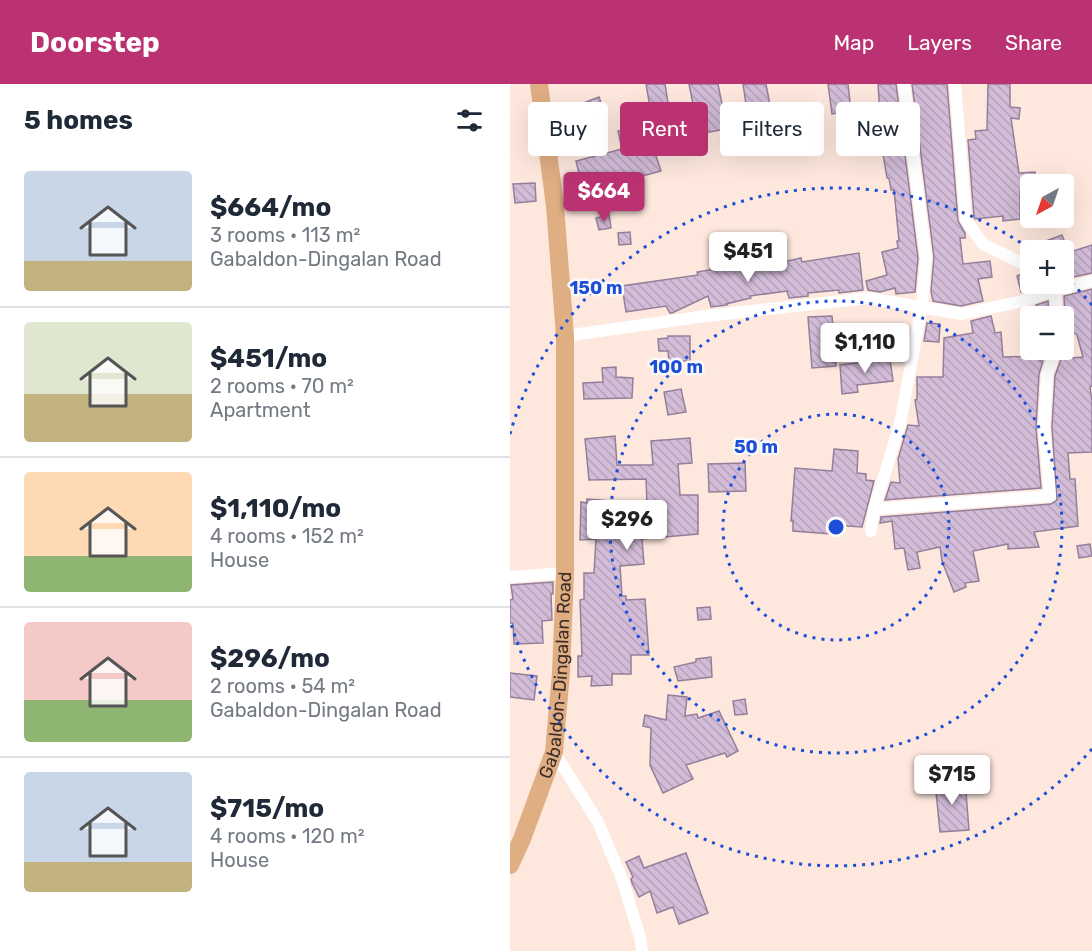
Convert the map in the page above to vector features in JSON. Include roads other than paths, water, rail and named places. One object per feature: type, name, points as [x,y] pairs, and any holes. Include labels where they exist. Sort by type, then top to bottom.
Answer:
[{"type":"main road","name":"Gabaldon-Dingalan Road","points":[[510,865],[554,752],[561,673],[564,573],[565,336],[555,206],[539,84]]},
{"type":"street","points":[[870,531],[874,508],[900,424],[922,305],[926,258],[904,84]]},
{"type":"street","points":[[955,84],[966,220],[983,244],[1020,262]]},
{"type":"street","points":[[1074,284],[1092,281]]},
{"type":"street","points":[[565,336],[706,316],[868,298],[922,305],[962,314],[1023,302],[1038,294]]},
{"type":"street","points":[[874,508],[1050,495],[1044,427],[1047,374],[1052,360]]},
{"type":"street","points":[[510,577],[564,573]]},
{"type":"street","points":[[554,752],[598,822],[622,879],[640,937],[642,951]]}]
